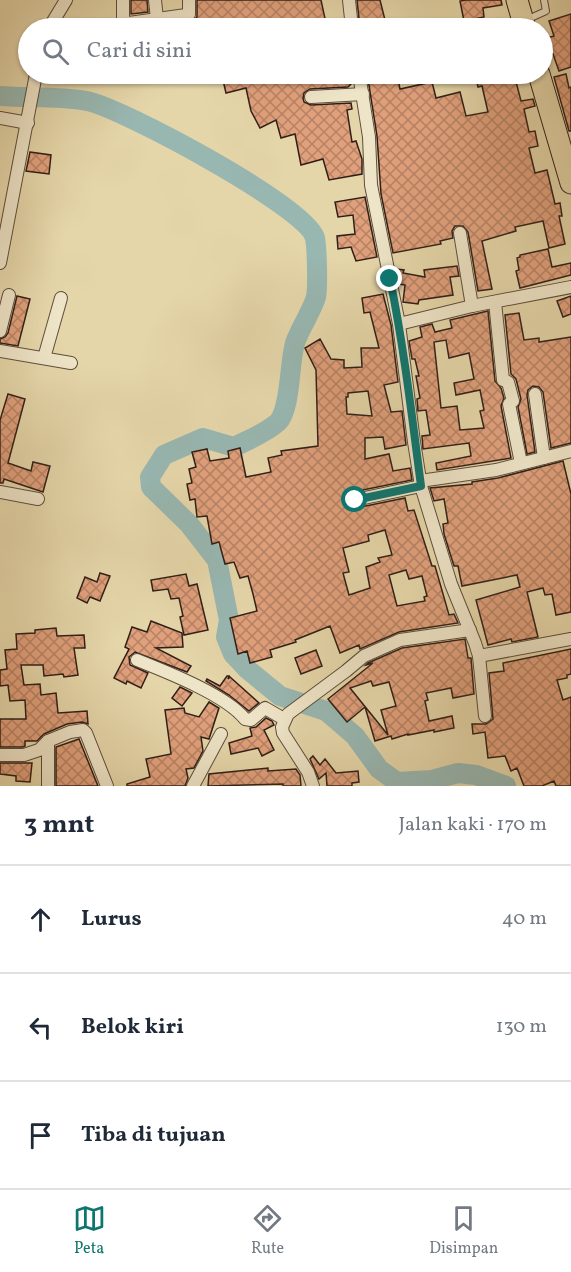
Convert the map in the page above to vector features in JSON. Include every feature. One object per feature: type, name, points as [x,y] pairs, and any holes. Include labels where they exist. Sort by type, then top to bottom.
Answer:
[{"type":"highway","points":[[517,0],[522,18]]},
{"type":"highway","points":[[541,84],[571,183]]},
{"type":"street","points":[[55,18],[66,0]]},
{"type":"street","points":[[123,0],[123,18]]},
{"type":"street","points":[[155,0],[157,18]]},
{"type":"street","points":[[163,18],[189,14],[189,0]]},
{"type":"street","points":[[349,0],[351,18]]},
{"type":"street","points":[[0,263],[34,84]]},
{"type":"street","points":[[361,84],[369,137],[371,185],[399,324],[421,483],[451,584],[479,656],[485,716]]},
{"type":"street","points":[[311,97],[363,94]]},
{"type":"street","points":[[0,118],[28,116]]},
{"type":"street","points":[[460,233],[472,306]]},
{"type":"street","points":[[399,324],[472,306],[571,287]]},
{"type":"street","points":[[0,331],[9,295]]},
{"type":"street","points":[[44,358],[61,298]]},
{"type":"street","points":[[495,302],[503,381],[508,382],[513,401],[509,404],[521,463]]},
{"type":"street","points":[[0,351],[71,363]]},
{"type":"street","points":[[535,394],[544,458]]},
{"type":"street","points":[[355,500],[421,483],[495,470],[571,451]]},
{"type":"street","points":[[0,492],[38,499]]},
{"type":"street","points":[[312,786],[308,772],[283,733],[284,719],[295,707],[364,656],[400,640],[470,630]]},
{"type":"street","points":[[479,656],[571,639]]},
{"type":"street","points":[[137,660],[174,675],[219,699],[239,712],[245,719],[251,720],[265,708],[284,719]]},
{"type":"street","points":[[0,755],[24,755],[39,750],[48,741],[69,732],[84,730],[106,786]]},
{"type":"street","points":[[193,786],[221,734]]},
{"type":"street","points":[[48,741],[48,786]]},
{"type":"lane","points":[[535,18],[546,11],[543,0]]},
{"type":"building","points":[[131,0],[147,0],[148,12],[131,14]]},
{"type":"building","points":[[197,0],[321,0],[325,18],[196,18]]},
{"type":"building","points":[[357,0],[380,0],[384,18],[359,18]]},
{"type":"building","points":[[501,0],[502,5],[483,8],[484,17],[463,18],[460,1]]},
{"type":"building","points":[[571,14],[571,67],[559,71],[553,54],[553,20]]},
{"type":"building","points":[[566,74],[569,88],[571,87],[571,131],[569,131],[554,77]]},
{"type":"building","points":[[224,84],[351,84],[348,87],[310,89],[304,93],[303,98],[304,102],[311,105],[351,103],[352,109],[347,110],[352,142],[356,141],[362,159],[362,174],[329,180],[323,159],[301,165],[295,134],[281,138],[276,120],[260,128],[251,111],[246,88],[226,93]]},
{"type":"building","points":[[369,84],[399,84],[400,89],[432,84],[436,98],[460,92],[466,116],[488,112],[482,86],[478,87],[477,84],[517,84],[521,101],[533,99],[535,106],[524,109],[529,132],[535,131],[538,146],[529,148],[535,173],[547,170],[555,204],[560,203],[562,216],[559,216],[565,244],[549,248],[543,221],[515,227],[516,231],[482,241],[492,289],[478,291],[468,232],[463,226],[455,226],[452,231],[453,238],[440,241],[441,244],[393,253],[381,194],[377,136]]},
{"type":"building","points":[[30,152],[51,155],[49,174],[26,171]]},
{"type":"building","points":[[365,197],[377,257],[356,261],[351,247],[338,249],[337,236],[355,234],[353,215],[338,217],[335,202]]},
{"type":"building","points":[[548,249],[552,267],[571,263],[571,275],[520,288],[516,271],[519,270],[517,258],[520,255]]},
{"type":"building","points":[[457,266],[459,276],[450,277],[453,295],[419,300],[418,304],[403,302],[405,285],[399,284],[396,269],[404,270],[403,273],[425,277],[424,270]]},
{"type":"building","points":[[383,294],[391,325],[398,382],[384,385],[391,412],[402,411],[406,445],[385,449],[383,437],[365,438],[365,459],[389,454],[393,471],[410,468],[412,480],[353,492],[347,497],[347,502],[349,506],[356,508],[405,498],[408,511],[414,510],[432,566],[435,566],[449,615],[454,614],[458,623],[399,632],[360,649],[359,645],[340,653],[330,626],[295,640],[296,642],[270,650],[272,657],[250,663],[247,651],[238,654],[230,618],[257,611],[253,594],[248,576],[240,578],[234,562],[225,564],[219,542],[212,544],[207,516],[197,517],[195,499],[190,500],[187,484],[192,483],[189,469],[196,467],[192,452],[207,449],[210,461],[229,458],[228,451],[240,448],[246,477],[271,472],[268,458],[282,455],[281,451],[318,446],[316,370],[305,348],[320,339],[331,359],[344,360],[344,368],[362,367],[361,348],[379,348],[370,312],[364,313],[362,298]],"holes":[[[368,391],[372,416],[347,414],[346,397],[348,393]],[[385,530],[392,555],[378,558],[380,562],[366,567],[370,588],[349,595],[343,573],[349,572],[343,548],[369,541],[368,535]],[[406,570],[409,579],[422,576],[427,596],[424,597],[425,601],[397,606],[389,575]]]},
{"type":"building","points":[[17,296],[30,299],[18,346],[0,343],[0,339],[8,333]]},
{"type":"building","points":[[571,296],[571,314],[563,317],[557,301]]},
{"type":"building","points":[[488,311],[495,381],[501,388],[504,398],[501,406],[511,458],[437,470],[436,463],[471,456],[469,443],[423,449],[422,436],[430,435],[426,410],[418,411],[417,399],[420,398],[416,376],[419,376],[415,359],[412,359],[409,341],[422,337],[420,327],[432,324],[435,332],[452,328],[450,320]],"holes":[[[446,340],[449,358],[469,353],[474,379],[454,383],[456,395],[480,390],[484,410],[480,411],[484,428],[460,430],[457,406],[441,408],[434,342]]]},
{"type":"building","points":[[519,313],[524,340],[539,338],[539,342],[571,337],[571,443],[551,448],[543,392],[539,387],[533,386],[528,390],[527,395],[535,452],[527,454],[518,407],[521,399],[516,379],[511,374],[505,315]]},
{"type":"building","points":[[8,394],[25,399],[8,463],[31,471],[33,462],[50,466],[43,492],[4,479],[3,483],[0,483],[0,420]]},
{"type":"building","points":[[563,461],[571,494],[571,612],[556,615],[552,594],[545,595],[543,588],[527,592],[538,637],[512,642],[511,639],[488,645],[476,600],[520,587],[517,575],[462,586],[458,566],[454,566],[444,534],[443,524],[448,523],[444,499],[434,501],[430,488],[472,484],[472,482],[498,478]]},
{"type":"building","points":[[100,573],[110,576],[100,601],[90,597],[87,603],[77,598],[85,577],[97,582]]},
{"type":"building","points":[[186,574],[189,586],[197,584],[208,630],[184,635],[179,598],[171,599],[168,589],[153,591],[151,580]]},
{"type":"building","points":[[151,621],[182,633],[183,647],[156,648],[191,666],[187,672],[135,652],[129,657],[130,665],[148,673],[141,688],[114,678],[129,649],[125,647],[132,627],[147,632]]},
{"type":"building","points":[[56,628],[57,636],[84,635],[85,648],[74,648],[78,675],[44,676],[43,665],[21,665],[24,685],[40,684],[41,695],[56,693],[58,713],[87,711],[88,724],[82,722],[67,724],[44,734],[37,741],[25,741],[23,747],[0,747],[0,719],[26,719],[25,700],[10,701],[8,685],[0,686],[0,670],[7,669],[5,650],[17,649],[16,634],[35,633],[35,630]]},
{"type":"building","points":[[465,639],[468,658],[471,658],[474,694],[453,698],[451,688],[426,693],[428,700],[425,701],[429,721],[452,716],[454,728],[408,734],[392,739],[391,736],[375,741],[365,707],[347,722],[328,699],[373,663],[366,665],[368,663],[402,648]],"holes":[[[371,681],[373,686],[389,682],[396,706],[381,710],[388,735],[350,688]]]},
{"type":"building","points":[[571,649],[571,674],[567,675],[567,678],[557,680],[563,700],[571,697],[571,786],[556,786],[554,781],[542,786],[524,786],[517,768],[511,771],[505,756],[488,758],[485,732],[473,734],[472,724],[486,724],[493,719],[489,673],[504,671],[503,663]]},
{"type":"building","points":[[316,650],[322,666],[301,674],[295,658]]},
{"type":"building","points":[[227,676],[259,703],[249,711],[206,681],[207,679],[220,686]]},
{"type":"building","points":[[180,687],[192,693],[182,706],[172,698]]},
{"type":"building","points":[[209,702],[219,708],[209,739],[201,737],[203,751],[194,768],[186,769],[188,778],[185,786],[127,786],[127,784],[150,777],[146,759],[171,754],[165,710],[184,708],[185,713],[199,717]]},
{"type":"building","points":[[266,718],[274,725],[264,730],[274,750],[262,756],[258,748],[231,754],[229,743],[252,736],[250,728],[256,727]]},
{"type":"building","points":[[79,739],[98,786],[56,786],[56,747]]},
{"type":"building","points":[[313,756],[320,765],[325,759],[336,773],[358,771],[359,782],[352,783],[352,786],[327,786],[326,773],[319,779],[310,759]]},
{"type":"building","points":[[0,763],[32,763],[30,782],[16,781],[16,776],[0,774]]},
{"type":"building","points":[[268,768],[268,771],[296,769],[300,775],[301,786],[283,786],[283,784],[208,786],[209,774]]},
{"type":"waterway","points":[[0,96],[77,99],[107,108],[136,121],[211,160],[249,183],[281,204],[304,224],[315,238],[316,297],[295,343],[288,397],[282,416],[268,430],[234,447],[203,438],[164,455],[150,477],[151,487],[189,524],[217,560],[229,620],[226,637],[233,654],[247,669],[280,696],[326,711],[355,736],[379,769],[397,782],[432,780],[458,773],[476,775],[506,786]]},
{"type":"route","points":[[355,500],[421,486],[399,324],[390,279]]}]
